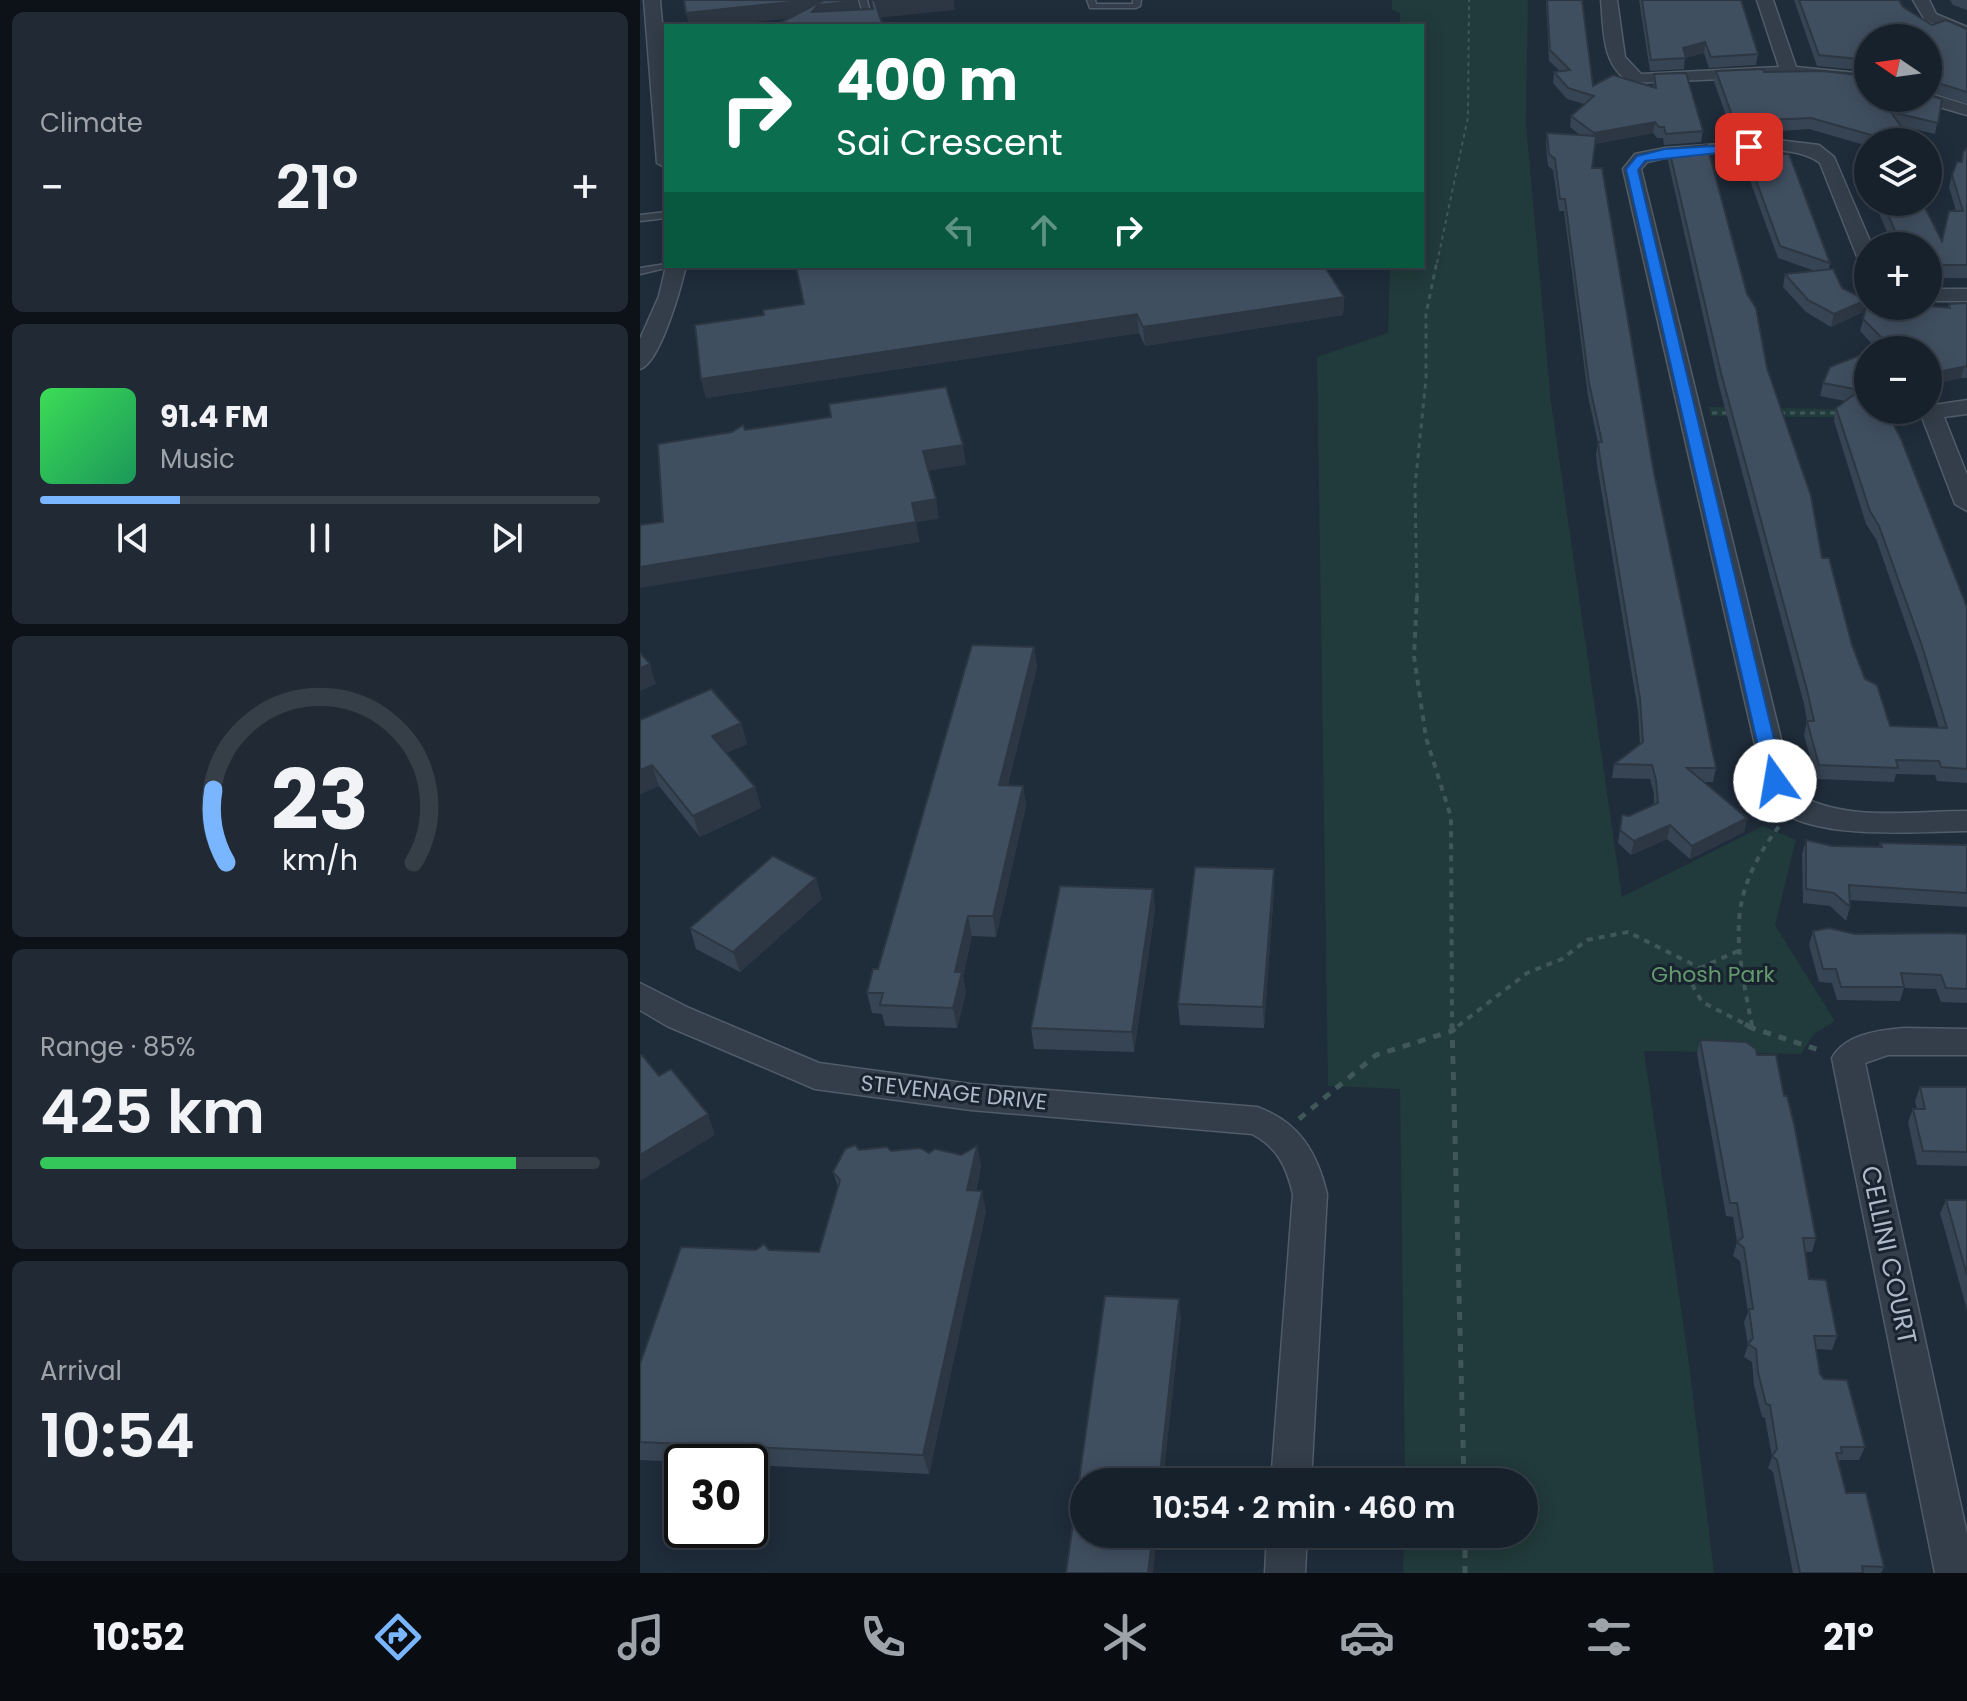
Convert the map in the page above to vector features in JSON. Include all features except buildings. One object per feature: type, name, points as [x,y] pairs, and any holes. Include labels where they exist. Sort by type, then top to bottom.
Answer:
[{"type":"street","points":[[652,0],[660,44],[660,111],[664,144]]},
{"type":"street","points":[[1609,0],[1618,65],[1627,76],[1638,79],[1789,71],[1854,78]]},
{"type":"street","points":[[1765,0],[1789,71]]},
{"type":"street","points":[[1921,0],[1930,17],[1967,33]]},
{"type":"street","points":[[1942,102],[1967,110]]},
{"type":"street","points":[[640,114],[660,111]]},
{"type":"street","points":[[1857,232],[1828,161],[1813,149],[1777,145],[1665,153],[1635,162],[1632,169],[1781,797],[1794,808],[1823,818],[1967,821]]},
{"type":"street","points":[[640,363],[669,296],[676,268]]},
{"type":"street","points":[[1942,295],[1967,295]]},
{"type":"street","points":[[1942,410],[1967,407]]},
{"type":"street","points":[[1936,424],[1967,504]]},
{"type":"street","name":"STEVENAGE DRIVE","points":[[640,995],[678,1017],[815,1076],[971,1097],[1257,1121],[1282,1133]]},
{"type":"street","points":[[1848,1058],[1856,1051],[1886,1043],[1967,1042]]},
{"type":"street","name":"CELLINI COURT","points":[[1848,1058],[1955,1573]]},
{"type":"street","points":[[1282,1133],[1304,1168],[1310,1194],[1292,1468]]},
{"type":"street","points":[[1285,1573],[1286,1548]]},
{"type":"lane","points":[[857,22],[870,21],[863,0]]},
{"type":"lane","points":[[1091,0],[1093,6],[1136,6],[1137,0]]},
{"type":"lane","points":[[640,218],[664,215]]},
{"type":"lane","points":[[640,271],[664,267]]},
{"type":"path","points":[[1464,1468],[1452,1031],[1451,817],[1426,738],[1414,656],[1418,569],[1415,486],[1426,379],[1426,314],[1468,117],[1469,0]]},
{"type":"path","points":[[1689,413],[1733,413]]},
{"type":"path","points":[[1777,413],[1851,413]]},
{"type":"path","points":[[1752,1028],[1734,929],[1742,885],[1773,833],[1794,808]]},
{"type":"path","points":[[1282,1133],[1376,1055],[1452,1031],[1527,973],[1562,959],[1587,940],[1628,932],[1700,968]]},
{"type":"path","points":[[1738,951],[1700,968],[1692,984],[1702,1002],[1752,1028],[1848,1058]]},
{"type":"path","points":[[1465,1548],[1465,1573]]},
{"type":"green space","name":"Ghosh Park","points":[[1392,0],[1528,0],[1526,123],[1551,402],[1622,897],[1763,826],[1796,840],[1775,925],[1835,1021],[1814,1034],[1801,1054],[1644,1051],[1689,1364],[1714,1573],[1403,1573],[1404,1548],[1538,1548],[1538,1468],[1405,1468],[1400,1089],[1328,1086],[1317,357],[1388,333],[1390,268],[1424,268],[1424,24],[1400,24],[1400,13],[1392,10]]},
{"type":"green space","points":[[1709,407],[1854,409],[1854,418],[1711,416]]},
{"type":"route","points":[[1749,147],[1665,153],[1641,158],[1632,169],[1775,781]]}]
